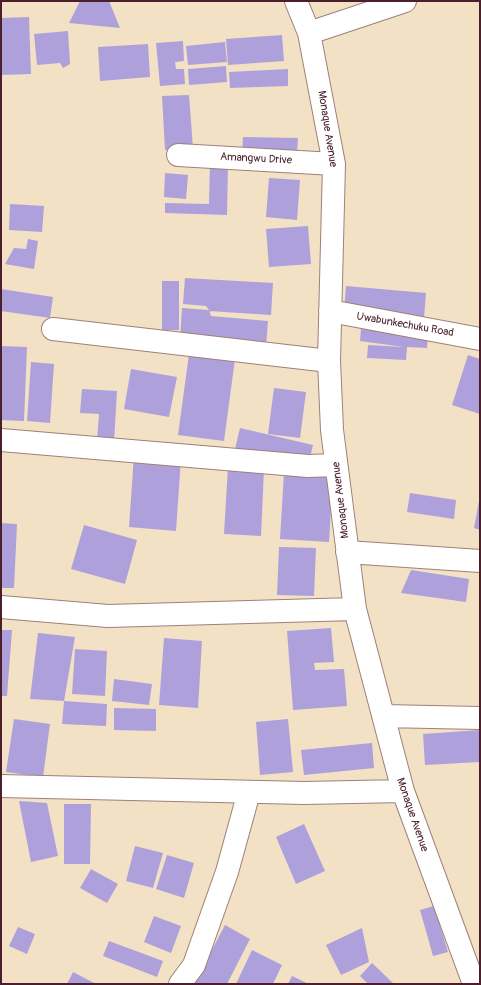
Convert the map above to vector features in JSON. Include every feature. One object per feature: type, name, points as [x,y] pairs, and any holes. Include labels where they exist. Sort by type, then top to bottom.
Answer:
[{"type":"street","name":"Monaque Avenue","points":[[296,1],[309,34],[334,164],[329,361],[332,430],[355,609],[402,791],[474,984]]},
{"type":"street","points":[[309,34],[405,1]]},
{"type":"street","name":"Amangwu Drive","points":[[178,155],[334,164]]},
{"type":"street","name":"Uwabunkechuku Road","points":[[330,311],[480,339]]},
{"type":"street","points":[[53,329],[329,361]]},
{"type":"street","points":[[1,440],[308,466],[336,465]]},
{"type":"street","points":[[347,552],[480,560]]},
{"type":"street","points":[[1,608],[108,616],[355,609]]},
{"type":"street","points":[[383,716],[480,718]]},
{"type":"street","points":[[1,786],[304,793],[402,791]]},
{"type":"street","points":[[180,984],[194,965],[222,887],[249,792]]},
{"type":"building","points":[[80,1],[109,1],[120,28],[69,23]]},
{"type":"building","points":[[29,17],[31,74],[1,75],[1,18]]},
{"type":"building","points":[[68,31],[70,64],[63,68],[60,63],[37,65],[34,34]]},
{"type":"building","points":[[282,35],[284,61],[228,65],[226,39]]},
{"type":"building","points":[[183,41],[184,61],[175,62],[176,69],[184,69],[185,84],[160,86],[156,43]]},
{"type":"building","points":[[225,42],[227,62],[188,65],[186,46]]},
{"type":"building","points":[[148,44],[150,77],[100,81],[98,47]]},
{"type":"building","points":[[226,66],[227,82],[189,85],[188,69]]},
{"type":"building","points":[[288,69],[288,86],[230,88],[229,72]]},
{"type":"building","points":[[189,95],[193,148],[165,150],[162,96]]},
{"type":"building","points":[[243,137],[298,138],[297,154],[242,153]]},
{"type":"building","points":[[210,162],[228,163],[227,215],[165,213],[165,203],[209,204]]},
{"type":"building","points":[[165,173],[188,175],[186,199],[164,197]]},
{"type":"building","points":[[269,178],[300,180],[297,220],[266,217]]},
{"type":"building","points":[[10,204],[44,206],[42,232],[9,230]]},
{"type":"building","points":[[308,226],[311,264],[269,267],[266,229]]},
{"type":"building","points":[[28,239],[38,241],[34,269],[5,264],[14,248],[26,249]]},
{"type":"building","points":[[185,278],[273,283],[271,315],[209,311],[211,316],[268,321],[266,347],[180,340],[182,308],[209,310],[206,306],[183,304]]},
{"type":"building","points":[[162,281],[179,281],[179,330],[162,330]]},
{"type":"building","points":[[346,286],[426,293],[424,318],[344,311]]},
{"type":"building","points":[[1,289],[53,297],[50,318],[1,311]]},
{"type":"building","points":[[361,329],[428,336],[427,348],[407,347],[406,360],[367,358],[368,345],[404,347],[360,341]]},
{"type":"building","points":[[1,346],[27,347],[24,421],[1,420]]},
{"type":"building","points":[[189,354],[235,359],[224,441],[178,435]]},
{"type":"building","points":[[468,355],[480,359],[480,414],[452,405]]},
{"type":"building","points":[[31,362],[54,364],[50,423],[27,421]]},
{"type":"building","points":[[131,369],[177,377],[169,417],[124,409]]},
{"type":"building","points":[[274,388],[306,392],[300,438],[268,434]]},
{"type":"building","points":[[82,389],[117,391],[114,442],[97,441],[99,414],[80,413]]},
{"type":"building","points":[[240,428],[313,445],[308,466],[235,449]]},
{"type":"building","points":[[134,455],[181,458],[176,531],[129,527]]},
{"type":"building","points":[[228,466],[264,469],[261,536],[224,534]]},
{"type":"building","points":[[284,472],[333,475],[329,542],[280,539]]},
{"type":"building","points":[[410,493],[456,500],[454,519],[407,512]]},
{"type":"building","points":[[480,501],[480,530],[474,528]]},
{"type":"building","points":[[1,523],[17,524],[14,588],[1,588]]},
{"type":"building","points":[[84,525],[137,540],[125,584],[71,569]]},
{"type":"building","points":[[279,547],[316,548],[314,596],[277,595]]},
{"type":"building","points":[[411,570],[469,579],[466,602],[401,593]]},
{"type":"building","points":[[331,628],[334,662],[314,663],[315,670],[344,669],[347,706],[293,710],[287,631]]},
{"type":"building","points":[[1,630],[12,630],[7,696],[1,696]]},
{"type":"building","points":[[38,633],[75,637],[64,701],[30,699]]},
{"type":"building","points":[[164,638],[202,641],[198,708],[159,705]]},
{"type":"building","points":[[75,649],[107,651],[105,696],[72,694]]},
{"type":"building","points":[[114,679],[152,684],[149,705],[112,701]]},
{"type":"building","points":[[64,701],[107,704],[106,726],[62,724]]},
{"type":"building","points":[[114,708],[156,709],[156,731],[114,730]]},
{"type":"building","points":[[14,719],[50,724],[43,777],[6,772]]},
{"type":"building","points":[[288,719],[293,772],[260,775],[256,722]]},
{"type":"building","points":[[480,730],[480,762],[425,765],[423,734]]},
{"type":"building","points":[[372,743],[374,768],[304,775],[301,750]]},
{"type":"building","points":[[19,801],[47,803],[58,856],[31,862]]},
{"type":"building","points":[[64,804],[91,804],[90,864],[64,864]]},
{"type":"building","points":[[304,824],[325,871],[296,884],[276,837]]},
{"type":"building","points":[[135,846],[163,853],[153,888],[126,881]]},
{"type":"building","points":[[167,855],[194,863],[184,898],[156,889]]},
{"type":"building","points":[[91,869],[118,884],[107,903],[80,888]]},
{"type":"building","points":[[434,906],[448,952],[433,956],[420,910]]},
{"type":"building","points":[[154,916],[181,926],[171,953],[144,942]]},
{"type":"building","points":[[225,925],[250,939],[227,984],[194,984]]},
{"type":"building","points":[[18,927],[35,934],[27,954],[9,946]]},
{"type":"building","points":[[362,928],[369,962],[341,975],[326,945]]},
{"type":"building","points":[[109,941],[163,961],[157,977],[103,956]]},
{"type":"building","points":[[252,950],[282,965],[273,984],[236,984]]},
{"type":"building","points":[[372,963],[394,984],[368,984],[360,976]]},
{"type":"building","points":[[73,972],[96,984],[67,984]]},
{"type":"building","points":[[292,976],[309,984],[288,984]]}]
